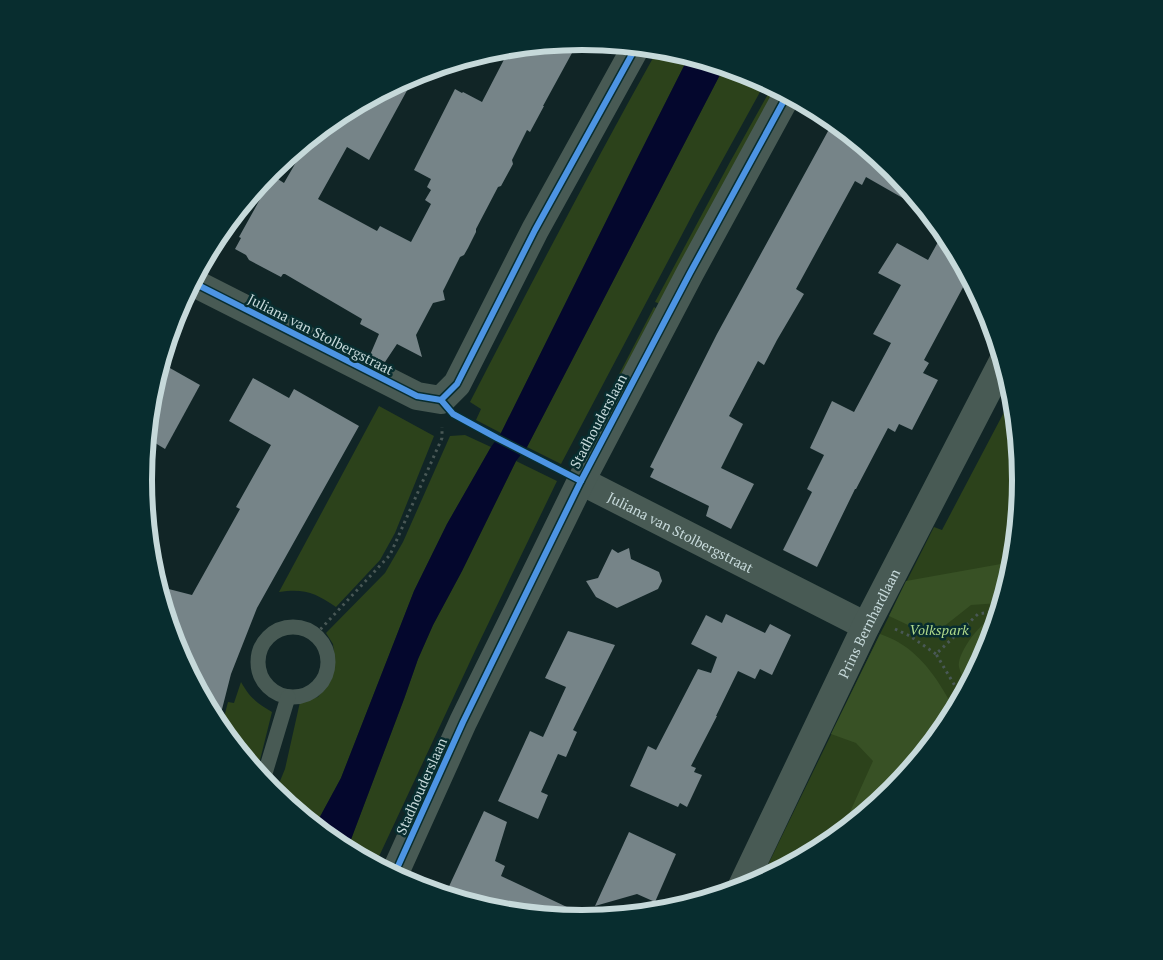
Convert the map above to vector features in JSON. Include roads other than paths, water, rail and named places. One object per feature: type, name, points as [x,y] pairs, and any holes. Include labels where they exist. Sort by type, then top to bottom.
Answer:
[{"type":"street","name":"Juliana van Stolbergstraat","points":[[198,285],[417,396],[441,400],[457,384],[535,230],[632,53]]},
{"type":"street","name":"Stadhouderslaan","points":[[397,869],[463,722],[581,481],[690,273],[784,101]]},
{"type":"street","name":"Prins Bernhardlaan","points":[[746,877],[866,626],[998,372]]},
{"type":"street","name":"Juliana van Stolbergstraat","points":[[581,481],[866,626]]},
{"type":"lane","points":[[298,626],[311,631],[323,641],[327,653],[328,667],[324,680],[314,690],[302,696],[288,697],[275,693],[265,684],[259,671],[258,657],[262,644],[271,633],[284,627],[298,626]]},
{"type":"lane","points":[[265,772],[288,697]]},
{"type":"water","points":[[685,63],[721,73],[527,447],[516,461],[433,625],[418,659],[350,842],[318,820],[341,778],[414,591],[447,524],[501,433]]},
{"type":"park label","name":"Volkspark","points":[[939,629]]}]
